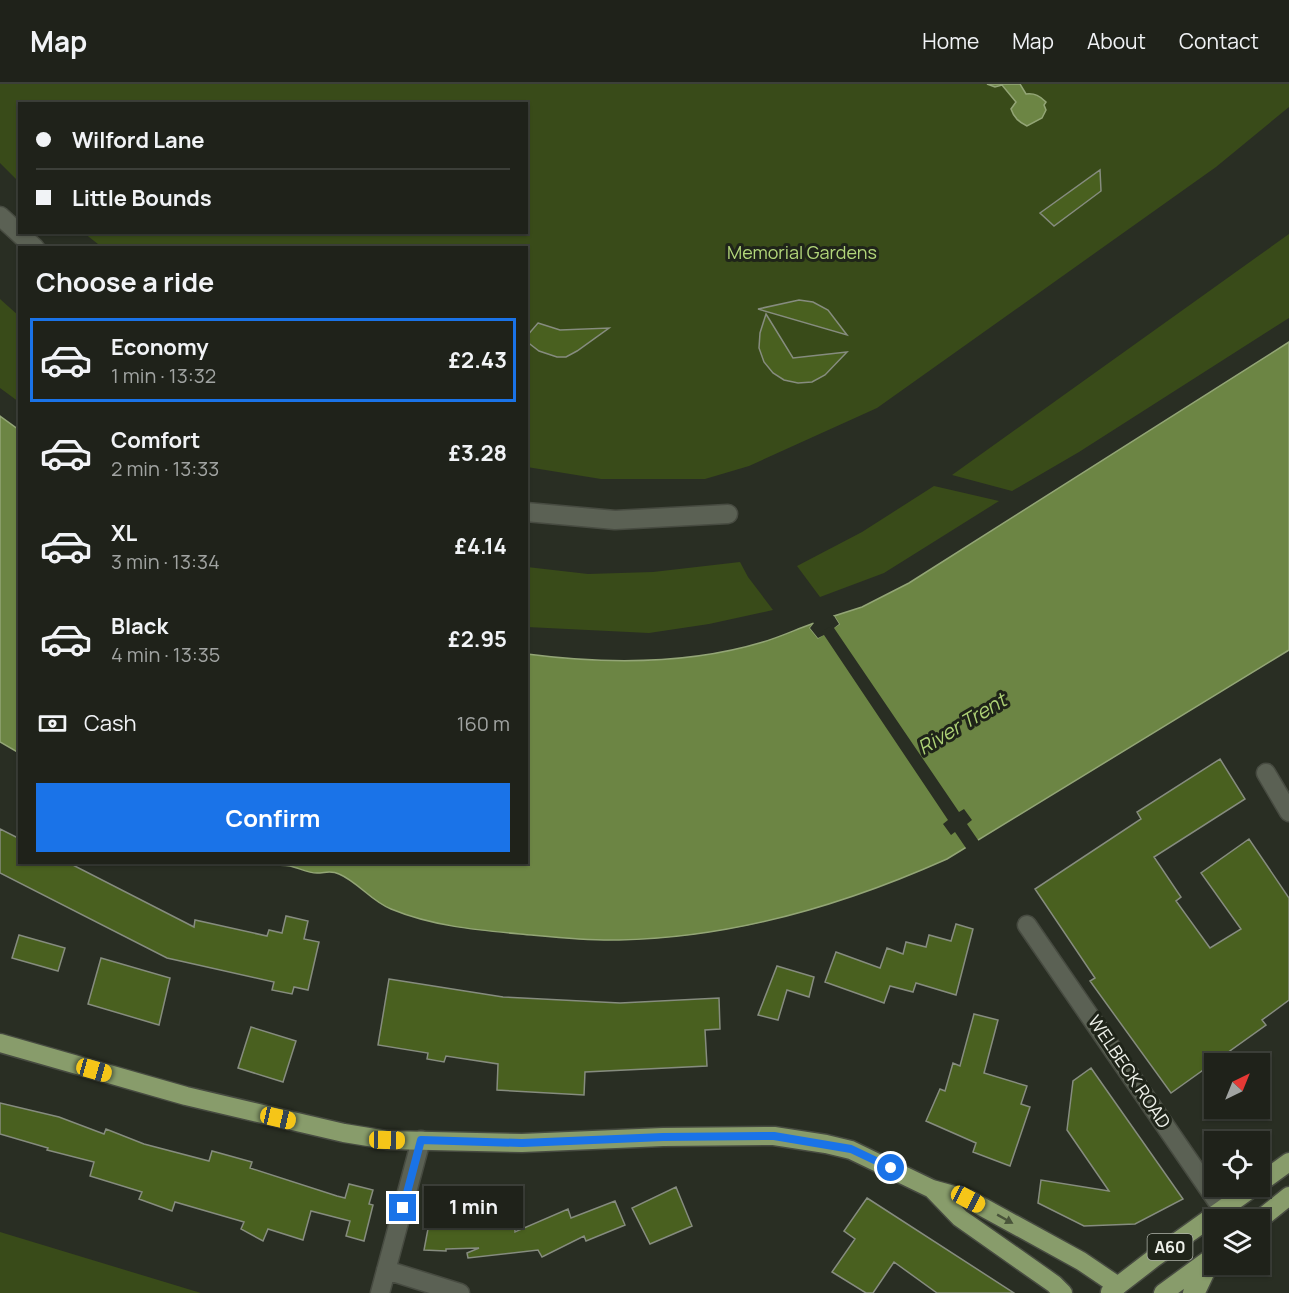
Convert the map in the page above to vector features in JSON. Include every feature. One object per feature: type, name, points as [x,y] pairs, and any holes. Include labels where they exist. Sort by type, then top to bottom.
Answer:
[{"type":"main road","points":[[0,1043],[186,1096],[345,1133],[387,1140],[522,1143],[663,1137],[774,1136],[851,1149],[932,1189],[968,1199],[1081,1261],[1115,1291]]},
{"type":"main road","points":[[1270,1176],[1289,1162]]},
{"type":"main road","points":[[932,1189],[960,1218],[1063,1293]]},
{"type":"main road","points":[[1270,1211],[1289,1196]]},
{"type":"main road","name":"A60","points":[[1233,1209],[1244,1197]]},
{"type":"main road","name":"A60","points":[[1115,1291],[1154,1258],[1204,1229]]},
{"type":"main road","name":"A60","points":[[1163,1293],[1204,1263]]},
{"type":"main road","name":"A60","points":[[1192,1293],[1204,1275]]},
{"type":"street","points":[[0,216],[18,232]]},
{"type":"street","points":[[20,234],[33,246]]},
{"type":"street","points":[[528,512],[615,520],[728,514]]},
{"type":"street","points":[[1266,773],[1289,812]]},
{"type":"street","name":"WELBECK ROAD","points":[[1027,925],[1223,1209]]},
{"type":"street","points":[[380,1293],[421,1140]]},
{"type":"street","points":[[386,1270],[459,1293]]},
{"type":"green space","name":"Memorial Gardens","points":[[0,84],[1289,84],[1289,107],[1216,167],[877,408],[749,466],[705,479],[601,479],[528,467],[528,246],[100,246],[85,234],[528,234],[528,102],[18,102],[18,181],[0,163]]},
{"type":"green space","points":[[1289,234],[1289,318],[1079,452],[1012,491],[952,475]]},
{"type":"green space","points":[[0,299],[18,315],[18,401],[0,388]]},
{"type":"green space","points":[[934,486],[999,501],[884,573],[820,597],[797,566],[862,532]]},
{"type":"green space","points":[[740,562],[748,577],[773,610],[709,624],[649,633],[528,627],[528,567],[588,574],[653,572]]},
{"type":"green space","points":[[0,1232],[201,1293],[0,1293]]},
{"type":"water","points":[[987,84],[1020,84],[1026,94],[1037,95],[1046,102],[1044,105],[1046,110],[1042,118],[1027,126],[1022,123],[1011,109],[1016,102],[1002,85],[995,87]]},
{"type":"water","name":"River Trent","points":[[1289,342],[1289,650],[947,859],[868,891],[746,926],[662,938],[607,940],[471,929],[422,920],[384,906],[346,877],[336,873],[314,873],[290,866],[268,864],[528,864],[528,654],[615,661],[675,659],[734,650],[814,623],[810,628],[818,638],[839,624],[834,616],[862,607],[909,583]]},
{"type":"water","points":[[0,416],[18,429],[18,752],[0,742]]},
{"type":"pier","points":[[834,616],[839,624],[834,628],[959,812],[964,809],[972,820],[967,824],[980,843],[968,851],[955,832],[951,835],[943,824],[948,820],[824,635],[818,638],[810,628],[814,623],[811,621],[816,621],[814,628],[819,634],[835,623],[831,617]]},
{"type":"building","points":[[1100,170],[1101,191],[1054,226],[1040,213]]},
{"type":"building","points":[[799,300],[813,302],[828,310],[847,335],[758,309]]},
{"type":"building","points":[[766,314],[793,358],[847,352],[825,375],[812,382],[798,383],[784,380],[773,373],[764,362],[759,348],[760,333]]},
{"type":"building","points":[[538,323],[560,330],[609,328],[566,357],[557,357],[539,351],[528,343],[528,335]]},
{"type":"building","points":[[1220,759],[1245,799],[1154,857],[1181,897],[1176,901],[1210,948],[1241,929],[1201,873],[1249,839],[1289,898],[1289,1000],[1262,1020],[1266,1025],[1227,1053],[1204,1053],[1204,1069],[1171,1093],[1090,981],[1095,978],[1035,889],[1141,819],[1137,812]]},
{"type":"building","points":[[0,829],[18,838],[18,864],[71,864],[194,927],[195,920],[267,936],[269,930],[282,933],[286,916],[308,921],[304,939],[319,942],[308,990],[294,987],[292,994],[272,990],[274,982],[167,958],[0,873]]},
{"type":"building","points":[[956,924],[973,929],[956,995],[916,983],[913,992],[890,986],[884,1003],[825,982],[836,952],[880,968],[887,948],[903,954],[906,942],[926,947],[929,935],[951,941]]},
{"type":"building","points":[[19,935],[65,948],[58,971],[12,958]]},
{"type":"building","points":[[101,958],[170,978],[159,1025],[88,1004]]},
{"type":"building","points":[[777,966],[814,977],[809,997],[787,990],[778,1020],[758,1015]]},
{"type":"building","points":[[389,979],[503,997],[620,1003],[719,998],[720,1029],[705,1030],[707,1066],[585,1072],[584,1095],[497,1090],[498,1064],[446,1056],[444,1062],[427,1059],[428,1053],[378,1045]]},
{"type":"building","points":[[974,1014],[998,1020],[984,1073],[1027,1086],[1021,1104],[1030,1107],[1010,1166],[973,1152],[976,1143],[926,1121],[940,1089],[945,1091],[953,1063],[960,1066]]},
{"type":"building","points":[[251,1027],[296,1041],[283,1082],[238,1068]]},
{"type":"building","points":[[1091,1068],[1183,1199],[1135,1224],[1084,1226],[1038,1203],[1041,1180],[1109,1191],[1067,1130],[1073,1081]]},
{"type":"building","points":[[0,1103],[59,1117],[104,1134],[106,1129],[144,1144],[209,1161],[212,1151],[252,1162],[250,1168],[345,1198],[349,1184],[373,1190],[369,1204],[373,1205],[364,1241],[346,1236],[350,1221],[311,1211],[303,1240],[268,1229],[263,1241],[241,1229],[244,1222],[175,1202],[172,1211],[139,1199],[142,1192],[90,1176],[94,1162],[47,1150],[48,1148],[0,1134]]},
{"type":"building","points":[[676,1187],[692,1226],[650,1244],[632,1208]]},
{"type":"building","points":[[867,1198],[1014,1293],[937,1293],[894,1262],[873,1293],[866,1293],[832,1272],[855,1239],[844,1231]]},
{"type":"building","points":[[615,1201],[625,1225],[586,1241],[584,1236],[542,1257],[538,1250],[468,1258],[467,1253],[479,1248],[424,1250],[430,1218],[452,1222],[477,1219],[477,1227],[514,1220],[515,1232],[568,1209],[571,1218]]},
{"type":"route","points":[[403,1208],[421,1140],[522,1143],[663,1137],[774,1136],[851,1149],[891,1168]]}]
